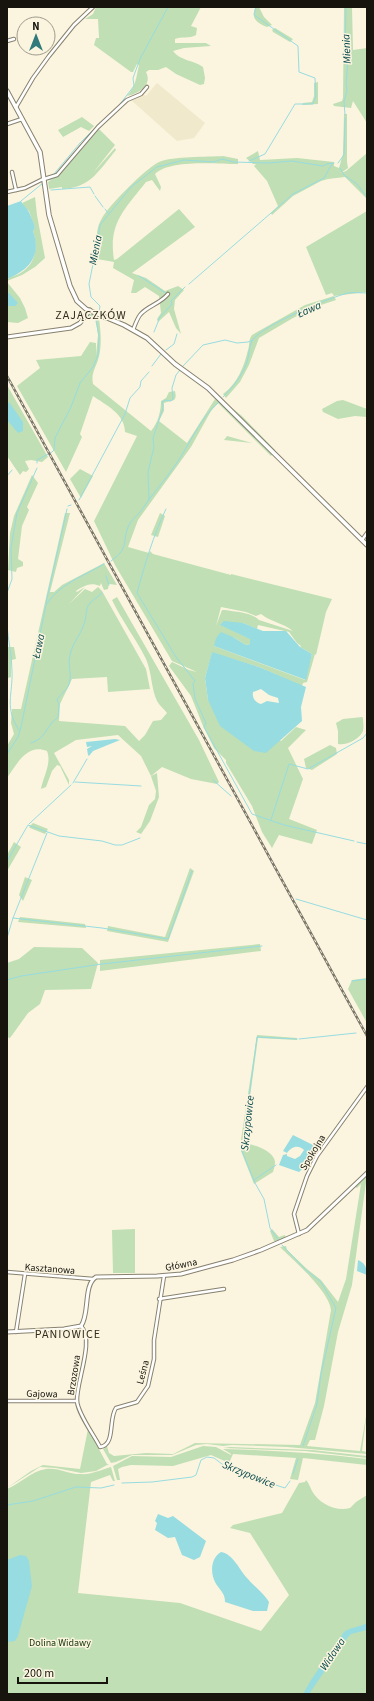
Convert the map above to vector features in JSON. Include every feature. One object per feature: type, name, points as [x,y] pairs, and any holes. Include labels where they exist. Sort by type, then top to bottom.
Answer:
[{"type":"main road","points":[[7,91],[40,152],[49,215],[70,286],[77,301],[90,310],[133,330],[154,343],[175,364],[194,376],[219,398],[367,545]]},
{"type":"street","points":[[16,107],[33,78],[49,56],[74,25],[93,7]]},
{"type":"street","points":[[7,41],[14,39]]},
{"type":"street","points":[[7,192],[25,188],[57,175],[98,127],[127,100],[141,94],[147,87]]},
{"type":"street","points":[[7,124],[22,118]]},
{"type":"street","points":[[12,172],[16,190]]},
{"type":"street","points":[[133,330],[140,315],[148,308],[162,301],[168,294]]},
{"type":"street","points":[[7,337],[71,328],[80,323],[90,310]]},
{"type":"street","points":[[362,540],[367,533]]},
{"type":"street","name":"Spokojna","points":[[299,1234],[294,1214],[306,1176],[323,1146],[367,1087]]},
{"type":"street","name":"Główna","points":[[92,1279],[103,1276],[164,1276],[182,1274],[233,1260],[299,1234],[318,1221],[367,1173]]},
{"type":"street","name":"Kasztanowa","points":[[7,1272],[92,1279]]},
{"type":"street","points":[[16,1332],[25,1274]]},
{"type":"street","name":"Leśna","points":[[100,1448],[107,1445],[109,1440],[113,1414],[116,1408],[137,1402],[148,1386],[154,1359],[154,1340],[159,1299],[164,1276]]},
{"type":"street","points":[[7,1332],[64,1329],[81,1326],[92,1279]]},
{"type":"street","points":[[159,1299],[224,1289]]},
{"type":"street","name":"Brzozowa","points":[[81,1326],[85,1330],[86,1342],[77,1401],[100,1448]]},
{"type":"street","name":"Gajowa","points":[[7,1401],[77,1401]]},
{"type":"shaded area","points":[[157,83],[205,123],[194,138],[177,141],[131,100],[143,94],[146,96]]},
{"type":"green space","points":[[96,7],[201,7],[191,26],[197,28],[196,35],[175,39],[175,43],[206,43],[211,46],[184,48],[173,51],[179,57],[203,67],[205,78],[204,84],[200,85],[176,74],[166,67],[158,70],[149,70],[146,72],[148,81],[146,85],[140,91],[127,96],[134,85],[139,65],[137,64],[133,72],[131,72],[94,45],[96,38],[99,38],[98,19],[85,19],[93,14]]},
{"type":"green space","points":[[259,7],[264,17],[272,25],[267,27],[260,24],[254,18],[255,8]]},
{"type":"green space","points":[[344,7],[352,7],[353,50],[367,48],[367,123],[353,101],[351,108],[334,106],[333,104],[342,101],[343,98]]},
{"type":"green space","points":[[275,28],[293,39],[290,42],[273,32],[272,30]]},
{"type":"green space","points":[[318,82],[318,104],[302,105],[303,103],[312,102],[314,96],[314,83]]},
{"type":"green space","points":[[344,114],[347,114],[348,168],[341,173],[346,171],[367,153],[367,199],[345,177],[328,179],[321,181],[293,196],[272,215],[271,213],[278,206],[267,181],[254,166],[256,164],[253,164],[246,158],[258,151],[260,160],[297,158],[334,162],[334,166],[339,168],[343,154]]},
{"type":"green space","points":[[82,117],[94,126],[89,131],[81,127],[63,137],[58,130]]},
{"type":"green space","points":[[99,129],[115,145],[93,173],[115,148],[116,150],[94,177],[72,188],[62,189],[62,187],[49,189],[48,182],[64,170]]},
{"type":"green space","points":[[223,156],[238,159],[238,164],[194,163],[171,166],[162,169],[155,174],[161,187],[160,191],[152,180],[146,182],[131,200],[116,226],[113,247],[114,260],[179,209],[195,227],[132,273],[146,278],[165,291],[178,286],[184,290],[175,300],[174,309],[181,334],[176,328],[169,312],[158,322],[157,319],[161,313],[159,296],[145,287],[136,293],[131,293],[134,280],[113,268],[114,262],[97,259],[98,229],[101,220],[111,206],[145,172],[159,162],[181,158]]},
{"type":"green space","points":[[35,197],[45,258],[35,267],[22,275],[7,281],[7,279],[27,268],[35,254],[35,237],[33,231],[35,228],[29,211],[22,203]]},
{"type":"green space","points":[[367,211],[367,292],[334,296],[332,293],[326,295],[306,247]]},
{"type":"green space","points":[[7,282],[20,298],[28,318],[18,323],[7,322],[7,306],[15,306],[8,292]]},
{"type":"green space","points":[[334,296],[336,300],[315,307],[259,338],[249,365],[240,382],[226,398],[223,394],[228,390],[239,375],[252,335],[305,305]]},
{"type":"green space","points":[[91,313],[108,319],[108,321],[99,319],[101,345],[93,374],[93,384],[151,431],[159,417],[161,401],[166,398],[169,392],[175,391],[176,398],[164,403],[164,411],[159,421],[187,443],[215,399],[211,395],[213,394],[273,453],[271,456],[218,403],[211,411],[191,447],[138,520],[128,547],[149,553],[150,551],[153,554],[231,575],[332,599],[326,612],[316,655],[315,654],[307,682],[303,683],[302,686],[259,667],[212,653],[205,678],[208,700],[281,741],[296,727],[306,730],[288,748],[303,779],[289,819],[317,830],[312,844],[279,835],[272,848],[262,832],[252,806],[226,763],[226,760],[214,748],[191,696],[169,666],[172,662],[197,672],[172,661],[115,565],[94,521],[137,436],[125,432],[122,420],[118,415],[93,396],[80,434],[82,437],[66,472],[17,386],[40,368],[36,360],[81,356],[90,342],[96,343],[96,355],[98,335],[96,320],[89,316],[83,321]],"holes":[[[221,607],[246,612],[256,616],[261,614],[293,631],[259,620],[252,615],[225,610],[222,610],[216,626]],[[243,623],[257,629],[258,625],[289,632],[301,646],[300,647],[312,654],[305,680],[214,646],[233,637],[246,645],[250,644],[251,639],[221,625]]]},
{"type":"green space","points":[[7,385],[48,457],[42,462],[31,460],[25,461],[29,469],[26,472],[23,471],[20,475],[7,456]]},
{"type":"green space","points":[[343,400],[367,409],[367,417],[355,416],[338,419],[323,412],[322,409],[337,401]]},
{"type":"green space","points":[[232,408],[242,416],[275,451]]},
{"type":"green space","points":[[227,436],[252,443],[224,440]]},
{"type":"green space","points":[[80,469],[93,476],[81,498],[70,479]]},
{"type":"green space","points":[[32,475],[38,483],[27,507],[29,510],[22,526],[18,559],[23,562],[23,566],[17,568],[16,572],[8,570],[10,533],[14,516]]},
{"type":"green space","points":[[65,513],[70,513],[50,592],[54,592],[62,585],[104,563],[117,585],[109,584],[108,589],[104,590],[101,583],[100,586],[93,584],[84,586],[76,591],[77,592],[85,587],[69,604],[85,589],[92,592],[98,587],[102,591],[146,669],[150,689],[108,692],[107,677],[72,679],[60,704],[59,721],[125,726],[139,741],[145,735],[153,721],[161,720],[167,713],[155,696],[146,659],[112,600],[117,597],[199,740],[219,782],[217,784],[191,779],[162,767],[151,776],[141,756],[118,735],[76,740],[54,753],[69,780],[69,785],[60,766],[57,765],[52,771],[46,787],[41,789],[47,770],[48,756],[47,751],[40,749],[28,752],[23,756],[7,778],[7,746],[14,734],[11,723],[12,709],[21,709]]},
{"type":"green space","points":[[160,513],[165,516],[158,537],[151,535]]},
{"type":"green space","points":[[7,647],[14,647],[16,659],[11,660],[11,677],[8,678]]},
{"type":"green space","points":[[362,717],[363,731],[359,737],[349,743],[338,744],[338,731],[336,723],[343,719]]},
{"type":"green space","points":[[330,745],[336,748],[337,754],[312,770],[306,768],[304,759]]},
{"type":"green space","points":[[157,773],[159,797],[150,821],[141,834],[136,832],[141,827],[149,805],[155,799],[156,791],[151,776]]},
{"type":"green space","points":[[33,823],[48,829],[45,834],[30,828],[29,827]]},
{"type":"green space","points":[[14,842],[21,847],[7,871],[7,855]]},
{"type":"green space","points":[[190,868],[194,871],[168,942],[107,931],[108,926],[165,937]]},
{"type":"green space","points":[[25,877],[32,880],[23,901],[19,895]]},
{"type":"green space","points":[[20,917],[85,924],[86,928],[18,922]]},
{"type":"green space","points":[[260,944],[261,951],[100,971],[100,960]]},
{"type":"green space","points":[[34,947],[82,948],[98,963],[91,989],[45,990],[40,1004],[28,1013],[10,1038],[7,1037],[7,963],[19,959]]},
{"type":"green space","points":[[367,978],[367,1023],[348,989],[352,980]]},
{"type":"green space","points":[[257,1035],[297,1038],[297,1040],[258,1038],[244,1140],[241,1140]]},
{"type":"green space","points":[[242,1142],[266,1151],[274,1158],[275,1162],[273,1172],[254,1184],[241,1151]]},
{"type":"green space","points":[[367,1175],[352,1285],[338,1332],[324,1406],[315,1440],[310,1440],[307,1446],[360,1451],[367,1411],[362,1451],[367,1452],[367,1454],[287,1447],[223,1446],[207,1444],[196,1445],[172,1455],[132,1455],[111,1463],[103,1449],[107,1446],[109,1453],[114,1456],[146,1453],[173,1454],[195,1443],[300,1445],[315,1403],[331,1310],[329,1302],[318,1285],[280,1247],[286,1246],[287,1250],[321,1280],[338,1302],[346,1279],[361,1184],[357,1188],[355,1187]]},
{"type":"green space","points":[[135,1229],[135,1273],[113,1273],[112,1230]]},
{"type":"green space","points":[[272,1229],[279,1237],[285,1235],[286,1238],[277,1242],[274,1241],[270,1231]]},
{"type":"green space","points":[[88,1429],[107,1464],[109,1464],[96,1471],[81,1473],[56,1468],[40,1467],[7,1488],[31,1471],[43,1465],[80,1469]]},
{"type":"green space","points":[[203,1446],[216,1447],[231,1455],[223,1449],[295,1452],[367,1459],[367,1465],[303,1458],[298,1480],[290,1479],[296,1458],[233,1454],[229,1463],[211,1455],[173,1466],[131,1465],[122,1467],[118,1469],[120,1480],[117,1480],[113,1466],[132,1456],[171,1457]]},
{"type":"green space","points":[[223,1448],[312,1450],[367,1456],[367,1458],[305,1451]]},
{"type":"green space","name":"Dolina Widawy","points":[[111,1467],[115,1481],[113,1481],[110,1475],[91,1482],[78,1593],[180,1603],[261,1631],[289,1595],[250,1533],[230,1528],[233,1525],[282,1513],[299,1483],[305,1482],[306,1480],[319,1500],[334,1508],[350,1508],[367,1495],[367,1694],[7,1694],[7,1489],[41,1470],[55,1469],[76,1474],[88,1474]]},
{"type":"water","points":[[21,201],[29,212],[34,224],[35,228],[33,231],[36,248],[35,255],[32,261],[22,271],[7,279],[7,206]]},
{"type":"water","points":[[7,291],[18,303],[15,306],[7,306]]},
{"type":"water","points":[[9,402],[23,422],[23,431],[18,433],[7,420],[7,406]]},
{"type":"water","points":[[224,621],[243,623],[263,631],[286,631],[300,647],[312,654],[306,680],[214,646],[216,638],[221,632],[246,645],[250,644],[250,639],[220,625]]},
{"type":"water","points":[[212,652],[259,667],[306,687],[301,707],[302,721],[266,753],[254,751],[220,726],[208,700],[205,678]],"holes":[[[261,689],[269,695],[278,698],[279,703],[267,701],[261,704],[256,701],[253,692]]]},
{"type":"water","points":[[115,739],[120,740],[93,751],[89,756],[88,755],[87,749],[92,746],[87,747],[86,742]]},
{"type":"water","points":[[293,1135],[315,1146],[308,1164],[299,1172],[279,1165],[283,1155],[287,1154],[287,1156],[295,1159],[300,1156],[304,1150],[297,1147],[290,1149],[287,1153],[283,1151]]},
{"type":"water","points":[[358,1260],[365,1266],[367,1275],[357,1271]]},
{"type":"water","points":[[158,1514],[168,1518],[173,1516],[206,1541],[200,1557],[194,1560],[182,1555],[175,1537],[168,1538],[155,1530],[157,1523],[155,1521]]},
{"type":"water","points":[[221,1552],[225,1553],[232,1559],[247,1578],[267,1599],[269,1602],[267,1611],[253,1611],[225,1602],[223,1593],[212,1574],[213,1561]]},
{"type":"water","points":[[20,1555],[26,1556],[29,1561],[32,1586],[18,1636],[15,1641],[7,1642],[7,1560]]},
{"type":"water","name":"Widawa","points":[[367,1623],[367,1630],[351,1634],[348,1637],[309,1694],[303,1694],[344,1632]]},
{"type":"waterway","points":[[109,115],[134,86],[133,78],[140,59],[168,7]]},
{"type":"waterway","points":[[249,161],[265,154],[295,104],[313,104],[316,96],[315,78],[299,72],[298,46],[254,15],[256,7]]},
{"type":"waterway","name":"Mienia","points":[[345,115],[344,101],[347,91],[346,83],[348,60],[345,51],[346,7]]},
{"type":"waterway","points":[[54,174],[80,143],[105,118]]},
{"type":"waterway","name":"Mienia","points":[[338,163],[344,155],[345,118]]},
{"type":"waterway","name":"Mienia","points":[[99,313],[100,306],[91,297],[89,284],[100,225],[131,187],[157,167],[184,160],[214,162],[222,159],[234,162],[268,163],[292,161],[323,166],[334,163]]},
{"type":"waterway","points":[[189,284],[293,194],[324,178],[332,164]]},
{"type":"waterway","points":[[340,168],[344,175],[357,184],[367,197]]},
{"type":"waterway","points":[[21,201],[43,183]]},
{"type":"waterway","points":[[51,190],[90,187],[94,194]]},
{"type":"waterway","points":[[95,196],[103,207]]},
{"type":"waterway","name":"Mienia","points":[[105,209],[108,213]]},
{"type":"waterway","points":[[139,276],[166,293]]},
{"type":"waterway","points":[[154,332],[160,317],[172,304],[171,301],[185,287]]},
{"type":"waterway","name":"Ława","points":[[223,397],[243,372],[251,343],[258,335],[281,320],[327,300],[348,293],[367,293]]},
{"type":"waterway","name":"Mienia","points":[[37,463],[37,460],[54,450],[55,438],[71,407],[80,383],[93,367],[98,355],[99,336],[96,321],[98,316]]},
{"type":"waterway","points":[[166,350],[174,344],[177,334]]},
{"type":"waterway","name":"Ława","points":[[183,366],[203,345],[225,340],[237,343],[253,340]]},
{"type":"waterway","points":[[152,366],[161,354]]},
{"type":"waterway","name":"Ława","points":[[149,500],[148,472],[154,447],[153,438],[163,408],[162,402],[166,400],[171,401],[173,399],[172,388],[176,375],[180,370]]},
{"type":"waterway","points":[[79,500],[125,414],[130,398],[140,387],[141,381],[149,372]]},
{"type":"waterway","name":"Ława","points":[[111,561],[117,557],[123,549],[126,533],[131,522],[172,470],[201,423],[212,408],[219,402]]},
{"type":"waterway","name":"Mienia","points":[[7,593],[12,579],[11,548],[17,513],[37,468]]},
{"type":"waterway","points":[[7,476],[12,470]]},
{"type":"waterway","points":[[46,603],[67,509]]},
{"type":"waterway","points":[[166,509],[153,540],[137,593],[176,657],[195,681],[193,683],[195,699],[206,723],[204,727],[252,814],[284,825],[354,841]]},
{"type":"waterway","name":"Ława","points":[[7,754],[18,737],[21,727],[46,605],[58,591],[72,581],[104,564]]},
{"type":"waterway","name":"Ława","points":[[106,576],[109,585]]},
{"type":"waterway","name":"Ława","points":[[31,743],[41,738],[52,722],[58,717],[59,704],[57,700],[69,684],[69,658],[71,651],[83,628],[88,605],[102,593]]},
{"type":"waterway","name":"Mienia","points":[[7,625],[12,665],[10,708],[14,722],[19,730]]},
{"type":"waterway","points":[[271,820],[289,764],[308,769],[363,738],[367,733]]},
{"type":"waterway","points":[[73,783],[87,759]]},
{"type":"waterway","points":[[213,780],[231,796]]},
{"type":"waterway","points":[[75,782],[141,786]]},
{"type":"waterway","points":[[29,824],[71,785]]},
{"type":"waterway","points":[[7,861],[28,825],[59,836],[102,841],[115,845],[122,845],[140,838]]},
{"type":"waterway","points":[[7,938],[13,918],[47,833]]},
{"type":"waterway","points":[[357,842],[367,844]]},
{"type":"waterway","points":[[13,918],[102,928],[168,939],[192,871]]},
{"type":"waterway","points":[[296,899],[367,920]]},
{"type":"waterway","points":[[7,980],[21,976],[102,964],[262,946]]},
{"type":"waterway","points":[[352,981],[367,979]]},
{"type":"waterway","name":"Skrzypowice","points":[[299,1039],[356,1033]]},
{"type":"waterway","name":"Skrzypowice","points":[[279,1241],[270,1228],[264,1199],[255,1183],[242,1151],[257,1037],[297,1039]]},
{"type":"waterway","points":[[254,1180],[276,1165]]},
{"type":"waterway","name":"Skrzypowice","points":[[282,1245],[306,1270],[321,1282],[336,1308],[321,1374],[317,1404],[303,1446]]},
{"type":"waterway","name":"Skrzypowice","points":[[122,1483],[152,1482],[192,1477],[196,1475],[201,1460],[207,1457],[214,1458],[226,1467],[250,1473],[260,1480],[285,1488],[290,1481]]},
{"type":"waterway","name":"Skrzypowice","points":[[293,1474],[298,1459]]},
{"type":"waterway","name":"Skrzypowice","points":[[7,1505],[33,1501],[76,1487],[101,1488],[114,1485]]},
{"type":"railway","points":[[7,376],[367,1036]]},
{"type":"district","name":"ZAJĄCZKÓW","points":[[91,315]]},
{"type":"district","name":"PANIOWICE","points":[[68,1334]]}]
